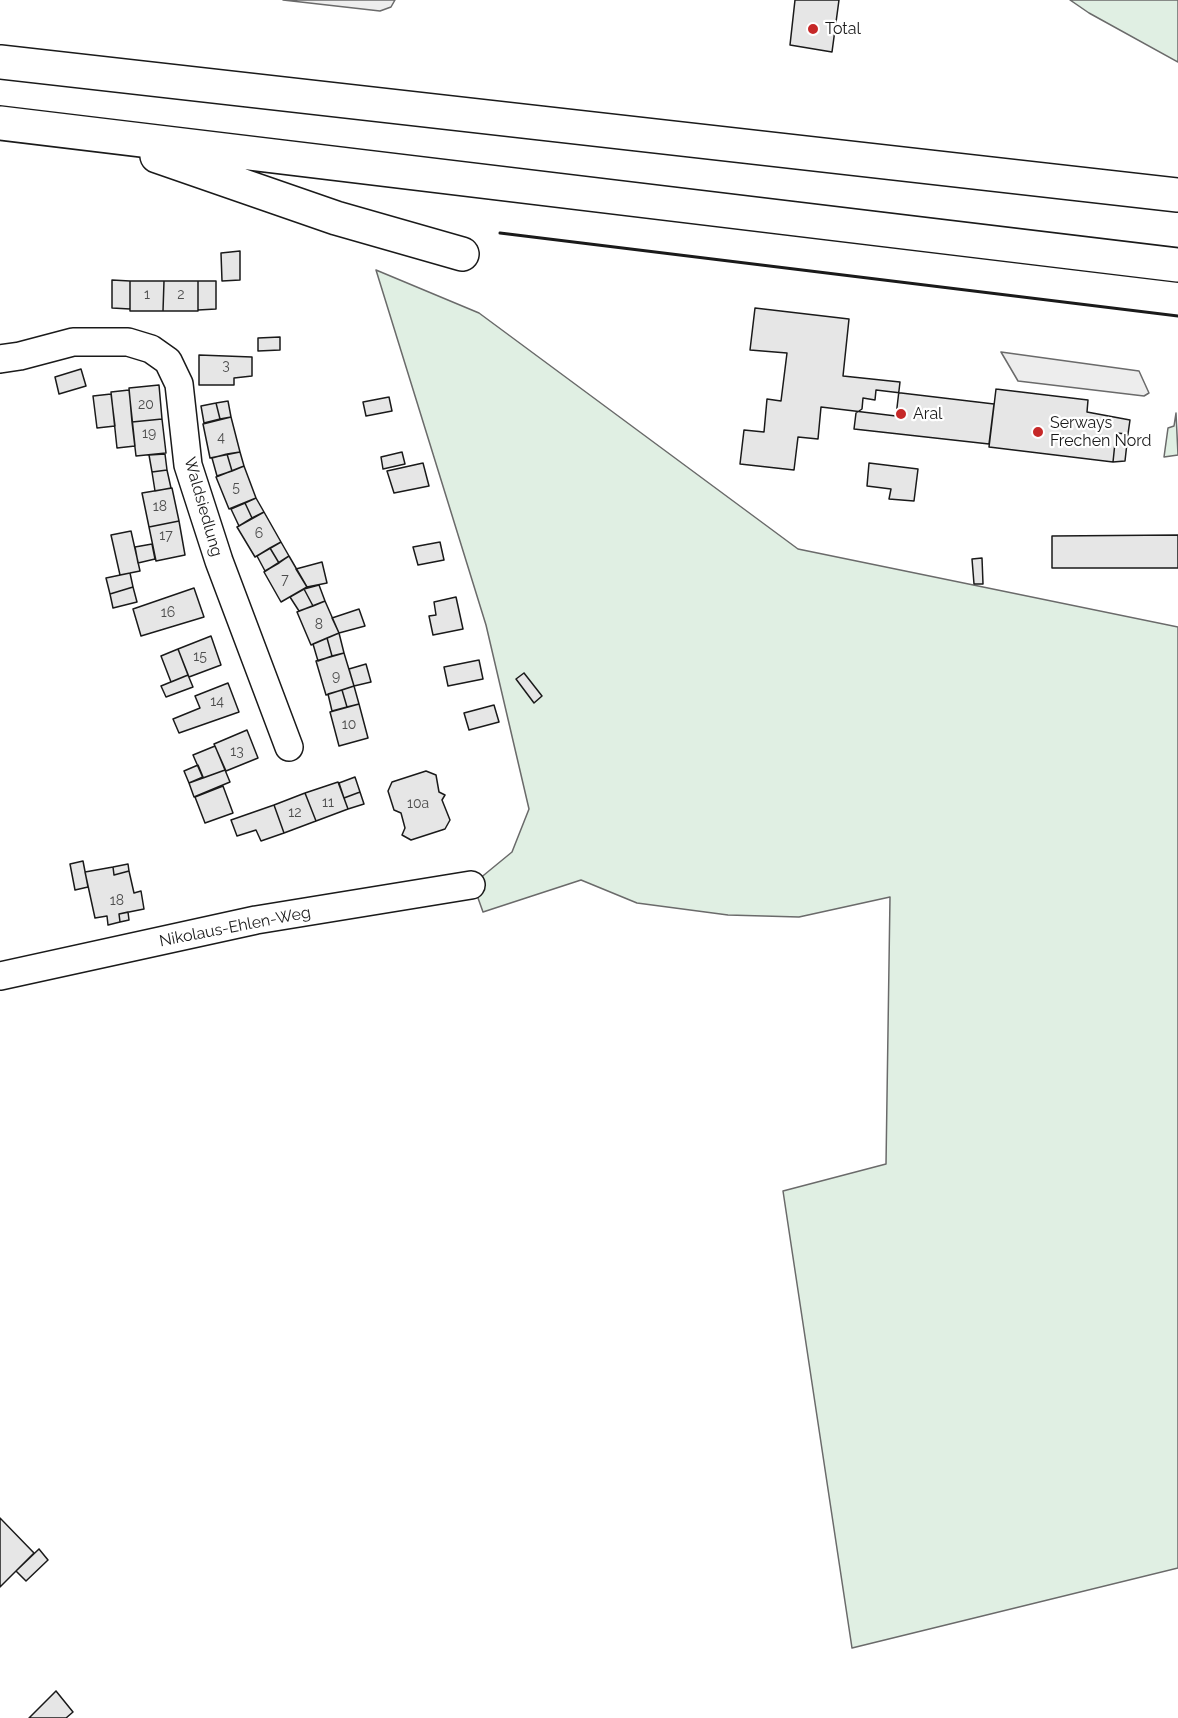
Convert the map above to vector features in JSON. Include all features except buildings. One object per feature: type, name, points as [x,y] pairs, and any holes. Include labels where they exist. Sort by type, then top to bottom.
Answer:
[{"type":"highway","points":[[0,62],[1178,195]]},
{"type":"highway","points":[[0,123],[1178,265]]},
{"type":"highway","points":[[99,135],[336,218],[462,254]]},
{"type":"street","name":"Waldsiedlung","points":[[0,358],[20,356],[73,342],[128,342],[151,349],[168,361],[179,384],[188,465],[219,561],[289,747]]},
{"type":"street","name":"Nikolaus-Ehlen-Weg","points":[[0,976],[256,920],[471,885]]},
{"type":"green space","points":[[1070,0],[1178,0],[1178,62],[1089,13]]},
{"type":"green space","points":[[376,270],[479,313],[798,549],[1178,627],[1178,1568],[852,1648],[783,1191],[886,1164],[890,897],[799,917],[728,915],[637,903],[581,880],[483,912],[473,884],[512,852],[529,809],[486,625]]},
{"type":"green space","points":[[1176,413],[1178,455],[1164,457],[1168,428],[1174,426]]},
{"type":"shaded area","points":[[283,0],[395,0],[391,7],[380,11]]},
{"type":"shaded area","points":[[1001,352],[1139,371],[1149,393],[1144,396],[1018,381]]},
{"type":"wall","points":[[500,233],[1178,316]]},
{"type":"place","name":"Total","points":[[813,29]]},
{"type":"place","name":"Aral","points":[[901,414]]},
{"type":"place","name":"Serways Frechen Nord","points":[[1038,432]]}]
